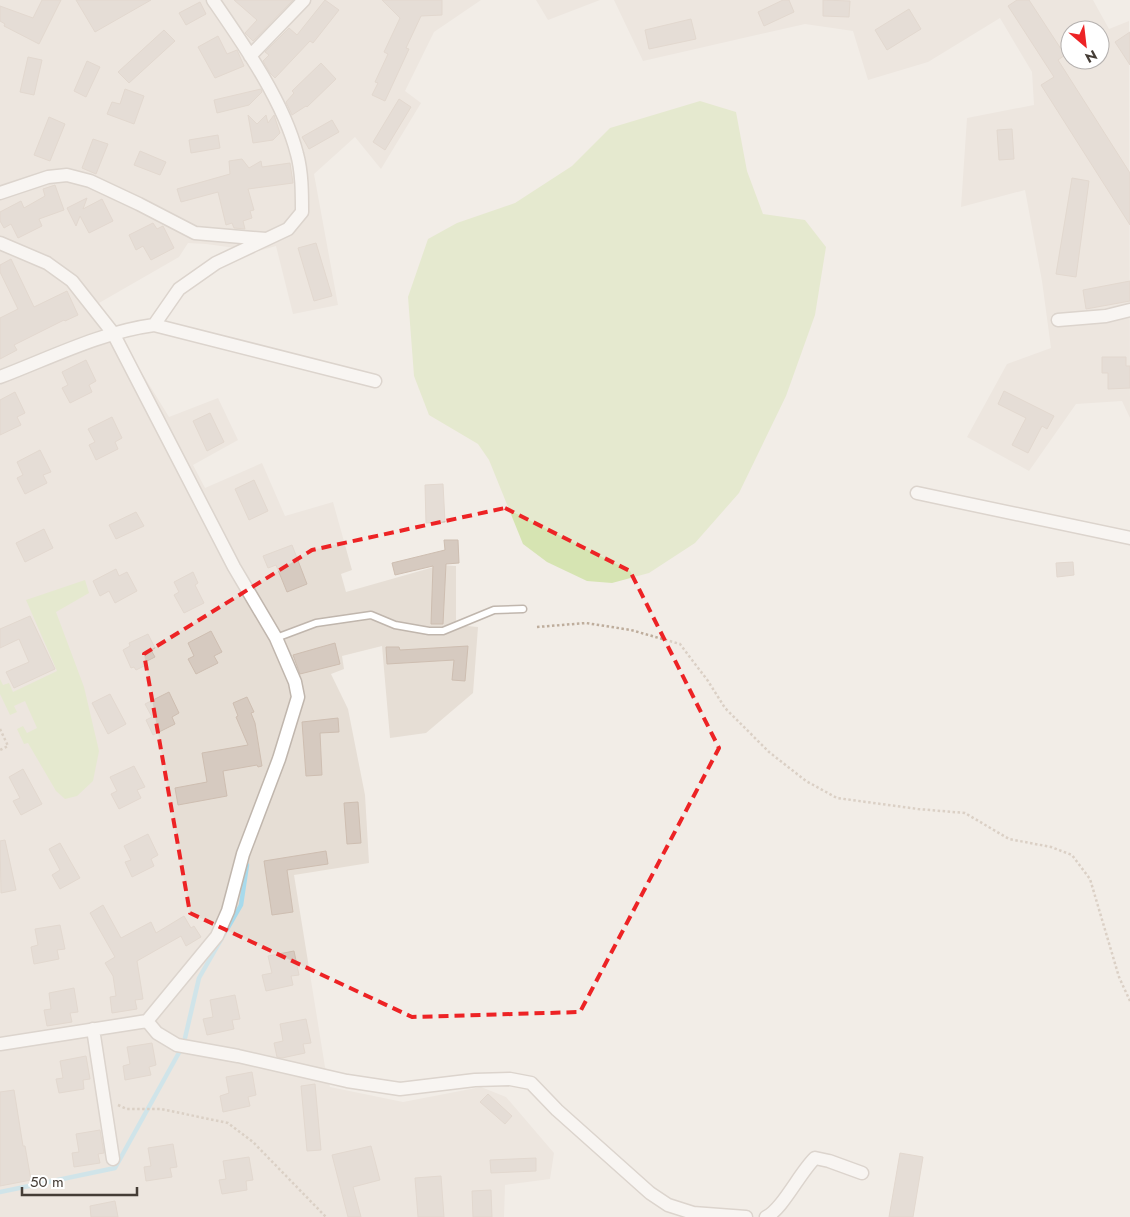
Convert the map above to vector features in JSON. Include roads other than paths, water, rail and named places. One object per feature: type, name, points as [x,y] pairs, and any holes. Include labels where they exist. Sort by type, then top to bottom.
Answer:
[{"type":"street","points":[[154,325],[179,289],[216,263],[288,229],[302,212],[298,156],[285,117],[250,56],[213,0]]},
{"type":"street","points":[[250,56],[304,0]]},
{"type":"street","points":[[0,192],[48,177],[67,174],[98,185],[194,233],[268,239]]},
{"type":"street","points":[[0,243],[47,263],[72,281],[113,333],[234,567],[276,638],[295,682],[298,697],[280,759],[244,854],[228,911],[217,936],[147,1021],[0,1044]]},
{"type":"street","points":[[1058,320],[1106,316],[1130,310]]},
{"type":"street","points":[[0,377],[113,333],[134,327],[154,325],[374,381]]},
{"type":"street","points":[[917,493],[1130,538]]},
{"type":"street","points":[[147,1021],[157,1033],[177,1045],[238,1056],[347,1081],[400,1089],[476,1080],[510,1079],[531,1084],[571,1123],[650,1193],[668,1206],[693,1213],[746,1217]]},
{"type":"street","points":[[94,1029],[114,1159]]},
{"type":"street","points":[[766,1217],[780,1204],[814,1158],[829,1161],[862,1173]]},
{"type":"lane","points":[[276,638],[316,624],[371,615],[395,625],[429,631],[442,631],[494,610],[523,609]]},
{"type":"waterway","points":[[185,1038],[199,978],[241,905],[247,865]]},
{"type":"waterway","points":[[0,1192],[115,1168],[181,1049]]}]
